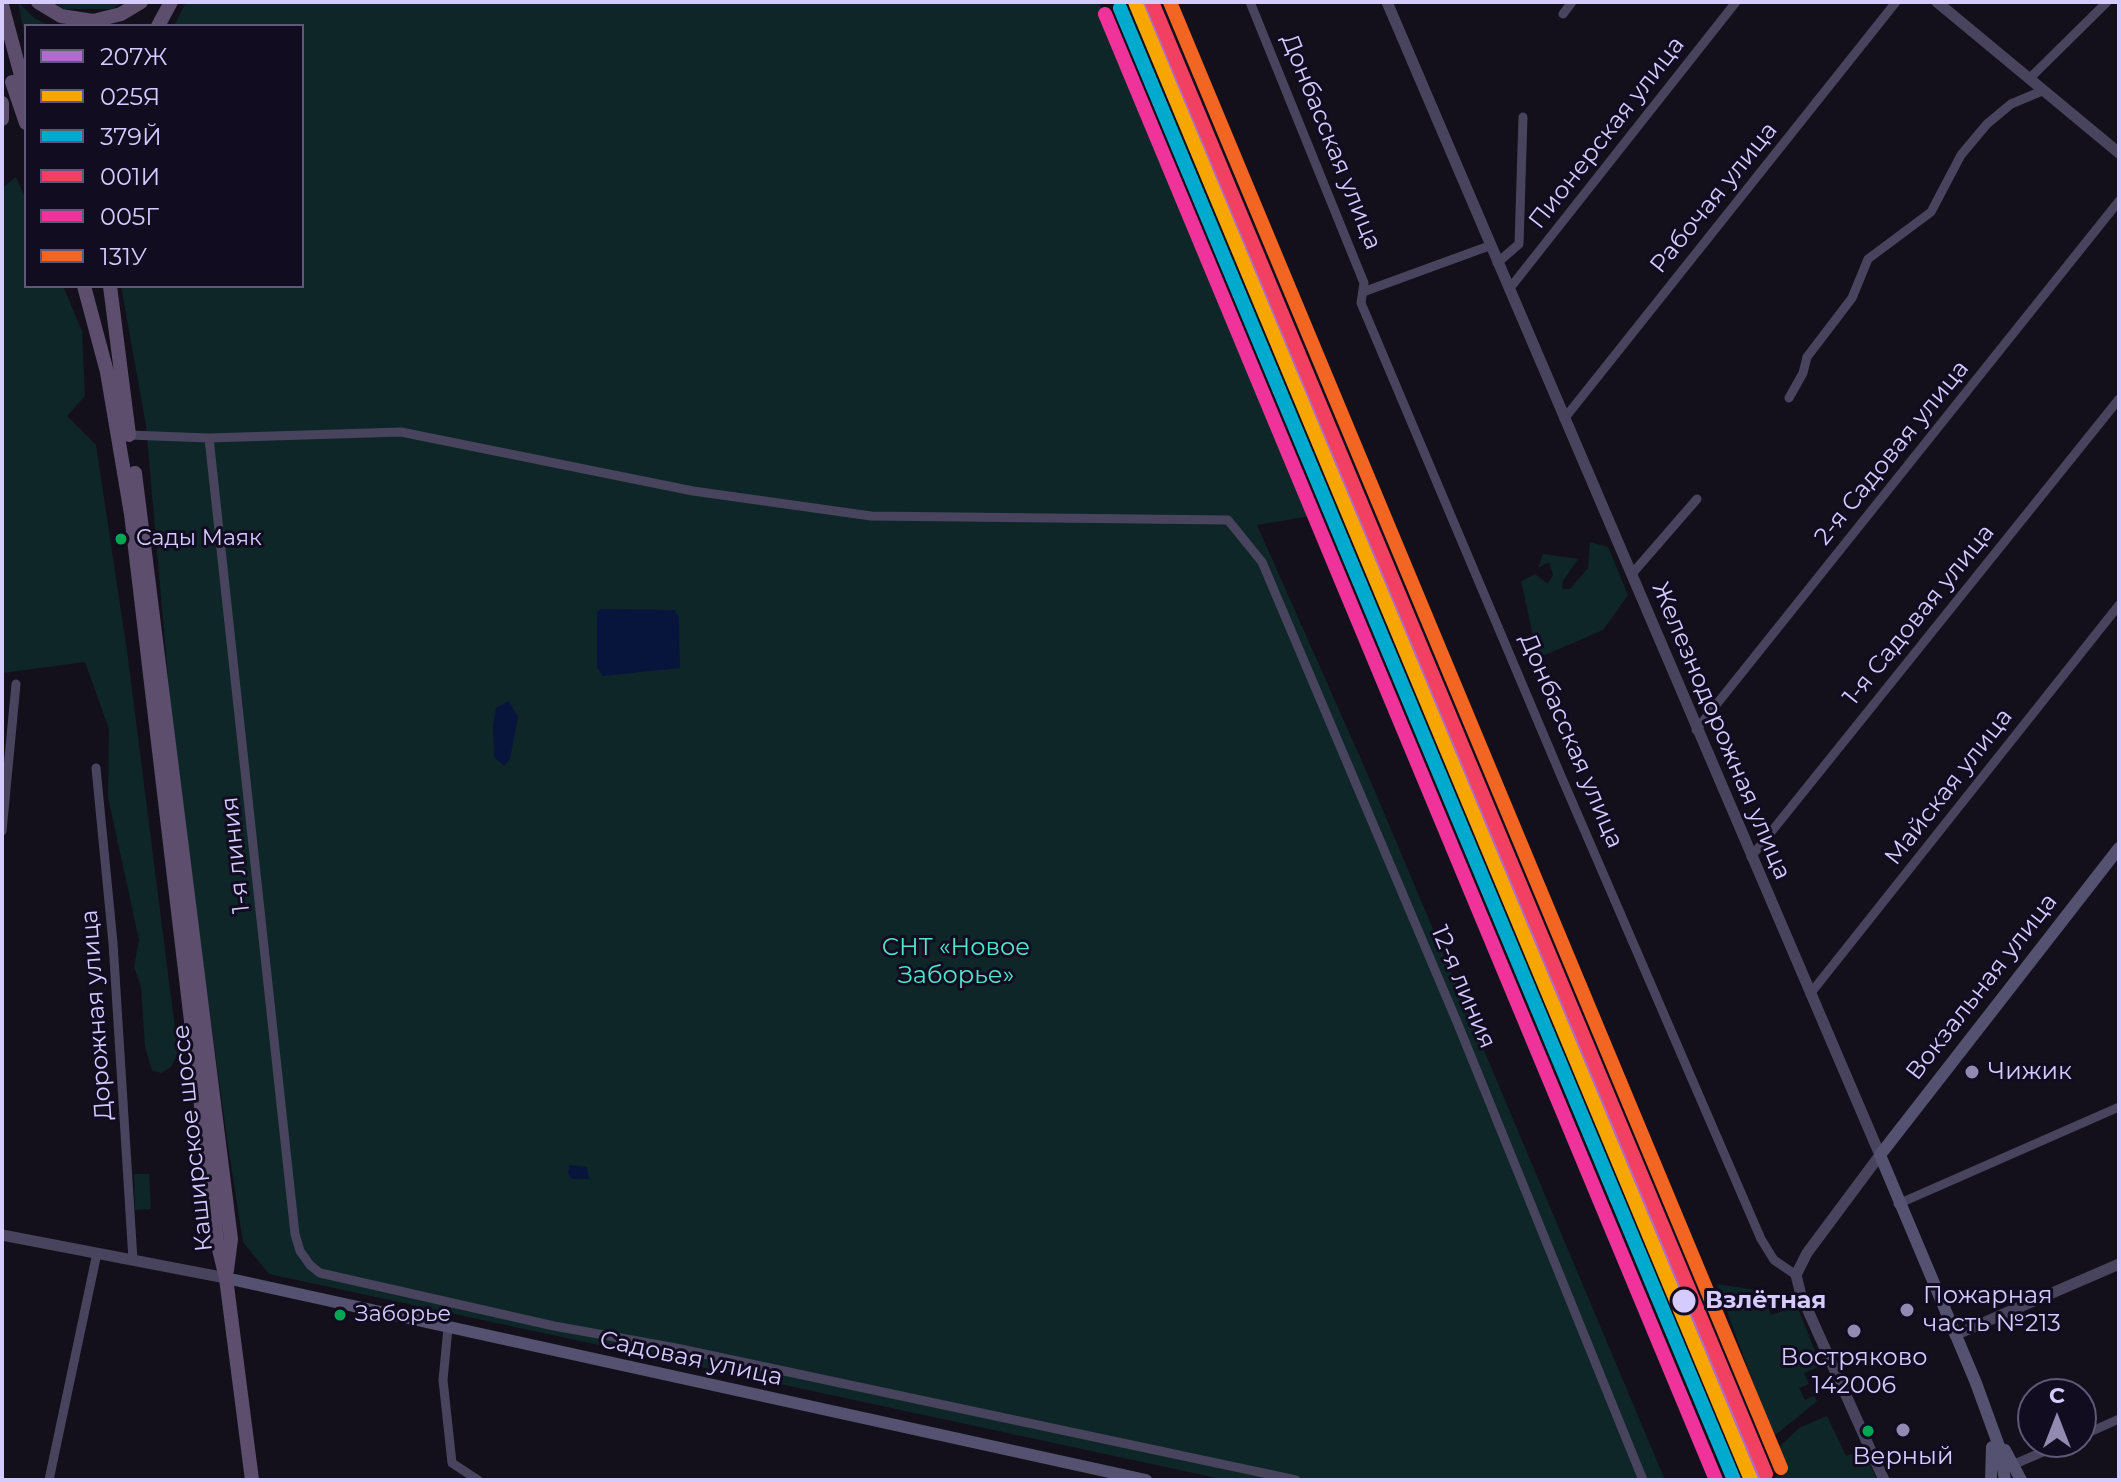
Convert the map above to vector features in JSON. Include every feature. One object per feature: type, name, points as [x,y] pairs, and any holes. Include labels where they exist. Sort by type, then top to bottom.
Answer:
[{"type":"main road","points":[[38,2],[61,16],[93,21],[121,14],[141,2]]},
{"type":"main road","points":[[159,24],[171,2]]},
{"type":"main road","points":[[2,5],[24,87]]},
{"type":"main road","points":[[2,47],[24,117]]},
{"type":"main road","points":[[2,103],[2,119]]},
{"type":"main road","name":"Каширское шоссе","points":[[85,288],[107,372],[131,514],[217,1241],[226,1278]]},
{"type":"main road","name":"Каширское шоссе","points":[[95,288],[113,355],[129,435],[231,1239],[226,1278]]},
{"type":"main road","points":[[110,288],[129,435]]},
{"type":"main road","name":"Вокзальная улица","points":[[1880,1155],[2119,848]]},
{"type":"main road","name":"Железнодорожная улица","points":[[1880,1155],[1984,1405],[2007,1471],[2021,1480]]},
{"type":"main road","points":[[226,1278],[252,1480]]},
{"type":"main road","name":"Садовая улица","points":[[226,1278],[1146,1480]]},
{"type":"main road","points":[[1984,1405],[1994,1456],[1991,1480]]},
{"type":"street","name":"Донбасская улица","points":[[1250,2],[1329,189],[1364,283],[1361,303],[1732,1174],[1768,1252],[1782,1268],[1796,1275],[1801,1295],[1884,1480]]},
{"type":"street","name":"Железнодорожная улица","points":[[1387,2],[1880,1155]]},
{"type":"street","points":[[1563,14],[1572,2]]},
{"type":"street","name":"Пионерская улица","points":[[1510,288],[1736,2]]},
{"type":"street","name":"Рабочая улица","points":[[1564,419],[1896,2]]},
{"type":"street","points":[[1937,2],[2119,153]]},
{"type":"street","points":[[2029,79],[2107,2]]},
{"type":"street","points":[[1789,398],[1807,357],[1852,298],[1868,259],[1931,212],[1961,155],[1987,124],[2011,104],[2042,91]]},
{"type":"street","points":[[1523,117],[1519,244],[1532,260]]},
{"type":"street","name":"2-я Садовая улица","points":[[1696,730],[2119,201]]},
{"type":"street","points":[[1497,263],[1519,244]]},
{"type":"street","points":[[1363,292],[1489,246]]},
{"type":"street","name":"1-я Садовая улица","points":[[1751,857],[2119,399]]},
{"type":"street","name":"12-я линия","points":[[209,438],[401,432],[693,491],[871,516],[1228,520],[1262,562],[1457,1022],[1643,1480]]},
{"type":"street","points":[[129,435],[209,438]]},
{"type":"street","name":"1-я линия","points":[[209,438],[295,1234],[300,1251],[310,1265],[320,1273],[554,1326],[676,1348],[1296,1480]]},
{"type":"street","points":[[1631,575],[1697,499]]},
{"type":"street","name":"Майская улица","points":[[1810,994],[2119,605]]},
{"type":"street","points":[[2,831],[16,684]]},
{"type":"street","name":"Дорожная улица","points":[[96,768],[113,943],[133,1260]]},
{"type":"street","points":[[1898,1204],[2119,1107]]},
{"type":"street","points":[[1796,1275],[1807,1253],[1880,1155]]},
{"type":"street","points":[[2,1235],[226,1278]]},
{"type":"street","points":[[49,1480],[97,1253]]},
{"type":"street","points":[[1955,1335],[2119,1264]]},
{"type":"street","points":[[448,1328],[443,1380],[452,1463],[478,1480]]},
{"type":"street","points":[[2097,1429],[2119,1419]]},
{"type":"street","points":[[2007,1471],[2033,1458]]},
{"type":"green space","points":[[18,2],[34,18],[46,24],[24,24],[24,32]]},
{"type":"green space","points":[[54,2],[123,2],[112,9],[64,9]]},
{"type":"green space","name":"СНТ «Новое Заборье»","points":[[186,2],[1099,2],[1310,516],[1257,525],[1371,782],[1665,1480],[1226,1480],[269,1274],[243,1242],[228,1146],[175,757],[146,425],[121,288],[304,288],[304,24],[175,24]]},
{"type":"green space","points":[[16,177],[24,195],[24,288],[64,288],[82,331],[85,396],[67,416],[96,445],[128,658],[178,1053],[171,1067],[161,1073],[152,1070],[145,1047],[141,986],[134,967],[139,940],[108,797],[109,729],[85,662],[2,673],[2,188]]},
{"type":"green space","points":[[1590,542],[1608,547],[1628,595],[1603,630],[1538,658],[1521,581],[1535,574],[1548,584],[1553,575],[1549,562],[1538,568],[1543,554],[1578,559],[1563,581],[1562,589],[1570,589],[1588,568]]},
{"type":"green space","points":[[134,1174],[149,1174],[151,1209],[135,1210]]},
{"type":"green space","points":[[1717,1284],[1762,1291],[1771,1315],[1797,1306],[1821,1366],[1804,1373],[1809,1384],[1799,1388],[1805,1400],[1814,1396],[1817,1401],[1773,1437]]},
{"type":"green space","points":[[1827,1416],[1846,1456],[1864,1449],[1877,1480],[1776,1480],[1774,1477],[1786,1473],[1779,1447],[1799,1428]]},
{"type":"water","points":[[601,609],[675,610],[679,617],[680,668],[602,676],[597,667],[597,613]]},
{"type":"water","points":[[509,701],[518,717],[510,759],[504,766],[494,757],[493,725],[496,708]]},
{"type":"water","points":[[569,1165],[587,1167],[589,1179],[572,1179],[568,1174]]},
{"type":"transit line","name":"025Я","points":[[1135,2],[1751,1480]]},
{"type":"transit line","name":"207Ж","points":[[1146,2],[1758,1480]]},
{"type":"transit line","name":"001И","points":[[1152,2],[1766,1474]]},
{"type":"transit line","name":"131У","points":[[1170,2],[1781,1468]]},
{"type":"transit line","name":"379Й","points":[[1120,8],[1734,1480]]},
{"type":"transit line","name":"005Г","points":[[1105,14],[1716,1480]]},
{"type":"place","name":"Сады Маяк","points":[[121,539]]},
{"type":"place","name":"Чижик","points":[[1972,1072]]},
{"type":"place","name":"Взлётная","points":[[1684,1301]]},
{"type":"place","name":"Пожарная часть №213","points":[[1907,1310]]},
{"type":"place","name":"Заборье","points":[[340,1315]]},
{"type":"place","name":"Востряково 142006","points":[[1854,1331]]},
{"type":"place","name":"Верный","points":[[1903,1430]]}]
